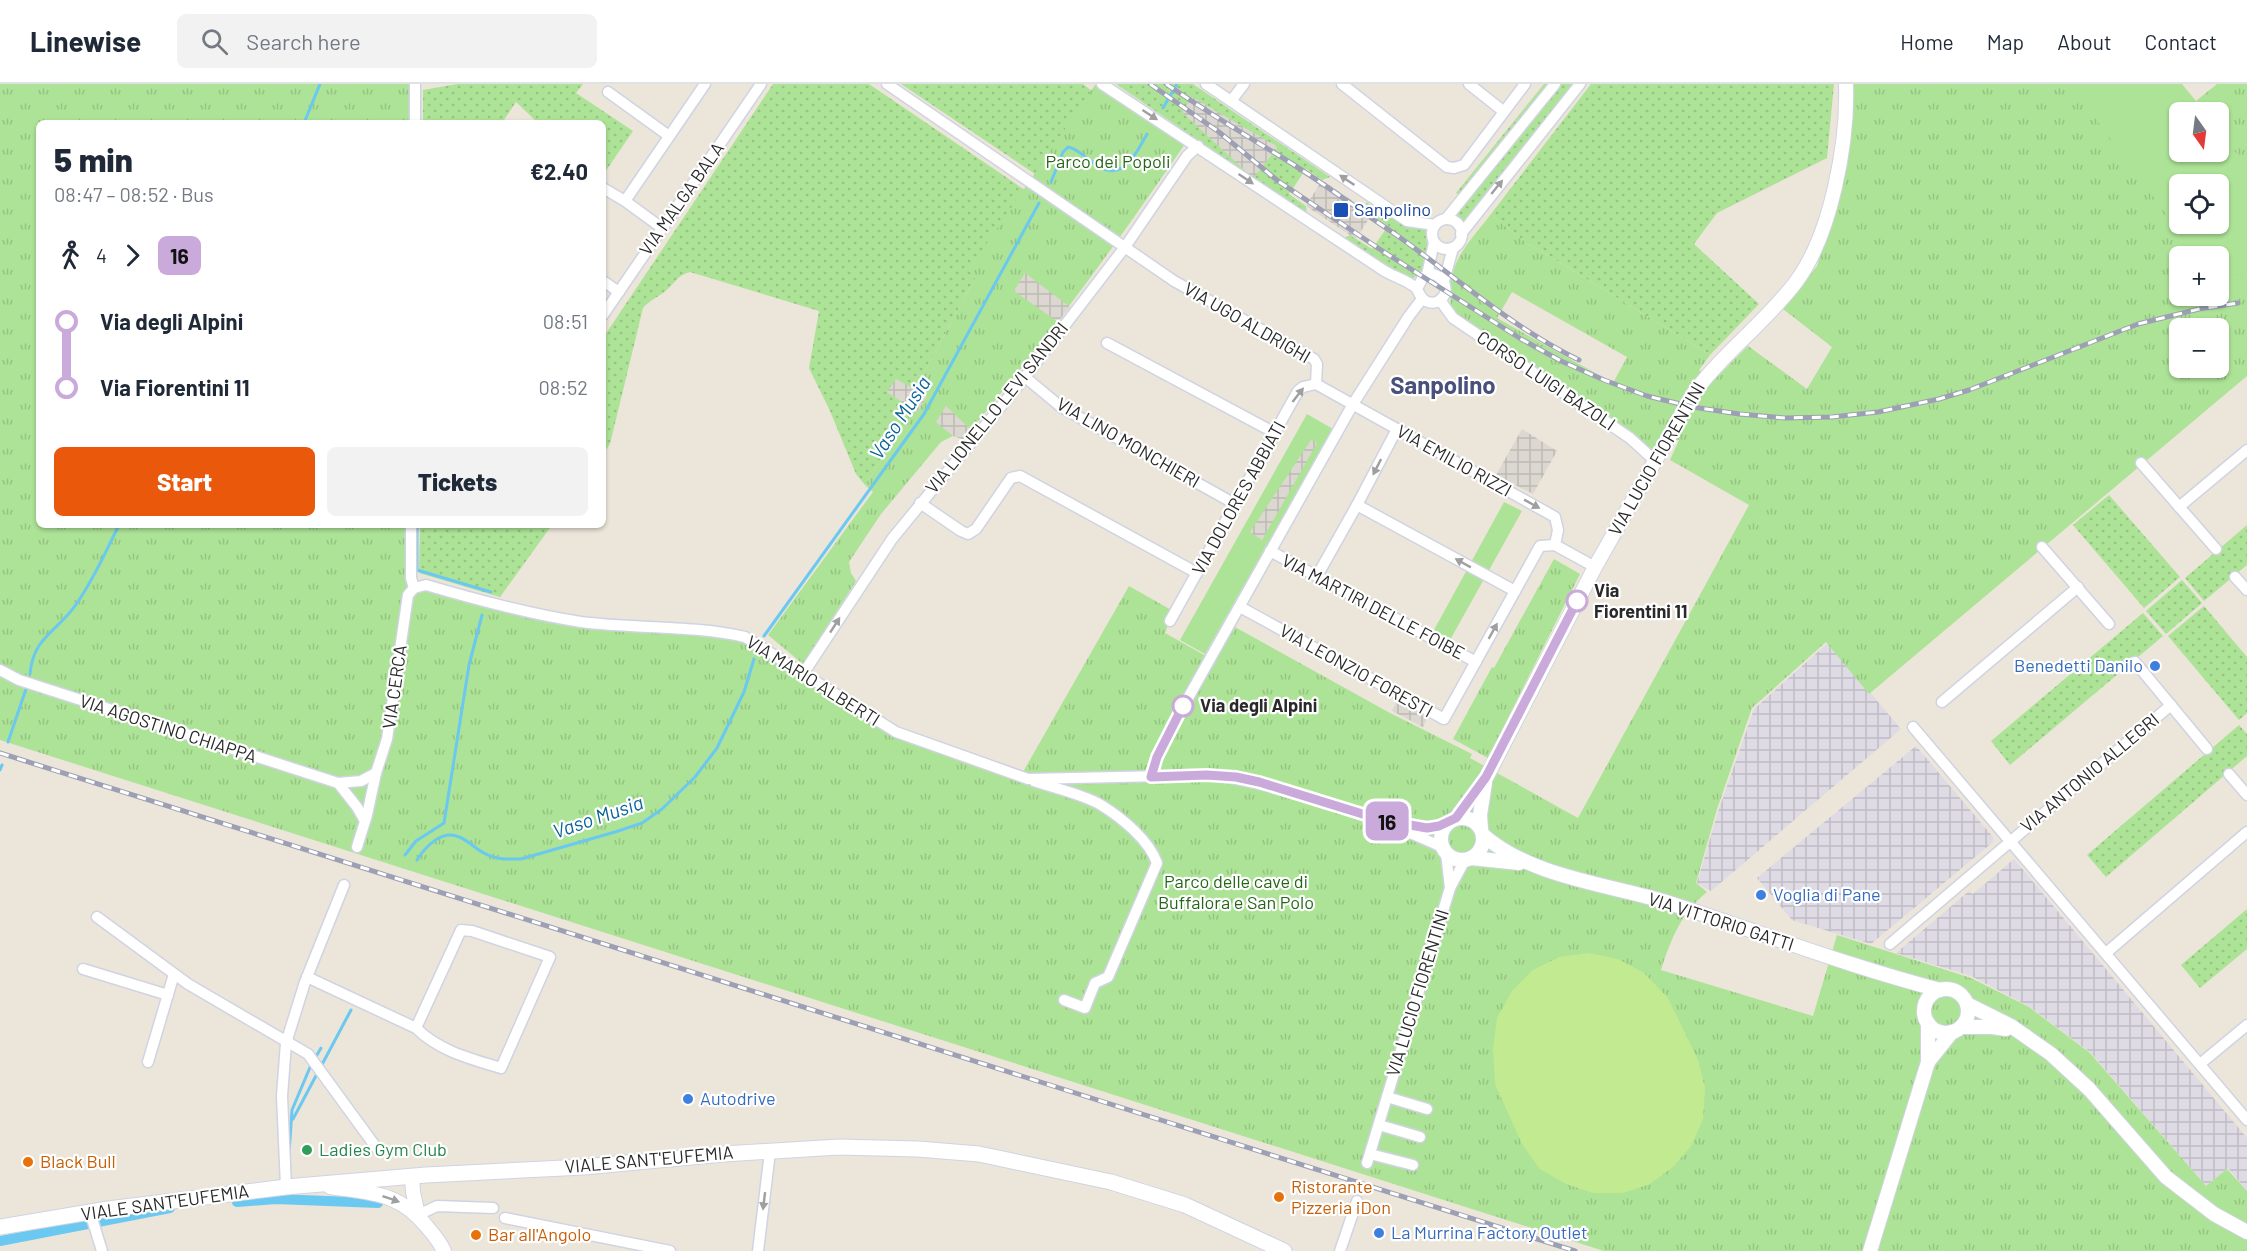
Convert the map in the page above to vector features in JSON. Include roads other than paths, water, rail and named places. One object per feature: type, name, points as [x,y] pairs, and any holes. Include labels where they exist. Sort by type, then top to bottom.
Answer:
[{"type":"main road","name":"VIALE SANT'EUFEMIA","points":[[0,1227],[92,1221],[200,1197],[286,1187],[412,1176],[584,1167],[839,1147],[918,1149],[980,1154],[1034,1164],[1111,1182],[1185,1205],[1284,1251]]},
{"type":"street","points":[[415,84],[415,120]]},
{"type":"street","points":[[625,201],[705,84]]},
{"type":"street","name":"VIA MALGA BALA","points":[[606,311],[762,84]]},
{"type":"street","points":[[887,84],[1125,248]]},
{"type":"street","points":[[1101,84],[1198,146],[1420,294],[1428,302],[1440,300],[1446,288],[1440,276],[1427,275],[1420,280],[1420,294],[1409,316],[1353,404],[1270,551],[1174,723],[1157,757],[1151,777]]},
{"type":"street","points":[[1206,84],[1407,221],[1435,225],[1446,219],[1555,84]]},
{"type":"street","points":[[1231,101],[1244,84]]},
{"type":"street","points":[[1342,84],[1447,167],[1454,168],[1464,165],[1525,84]]},
{"type":"street","points":[[1469,84],[1503,111]]},
{"type":"street","points":[[1461,234],[1580,84]]},
{"type":"street","name":"VIA LUCIO FIORENTINI","points":[[1453,820],[1486,777],[1595,567],[1693,394],[1706,376],[1795,283],[1812,258],[1828,215],[1838,169],[1846,84]]},
{"type":"street","points":[[608,92],[669,136]]},
{"type":"street","name":"VIA LIONELLO LEVI SANDRI","points":[[803,674],[892,539],[1025,376],[1125,248],[1187,156],[1198,146]]},
{"type":"street","points":[[606,190],[662,228]]},
{"type":"street","points":[[1444,281],[1453,248],[1461,240],[1461,234],[1455,222],[1446,219]]},
{"type":"street","points":[[1427,275],[1435,225]]},
{"type":"street","points":[[1434,242],[1441,248],[1453,248]]},
{"type":"street","name":"VIA UGO ALDRIGHI","points":[[1125,248],[1174,281],[1314,359],[1317,364],[1316,384],[1353,404]]},
{"type":"street","points":[[606,283],[619,292]]},
{"type":"street","name":"CORSO LUIGI BAZOLI","points":[[1440,300],[1453,318],[1630,438],[1654,460]]},
{"type":"street","points":[[1107,343],[1275,433]]},
{"type":"street","name":"VIA LINO MONCHIERI","points":[[1025,376],[1061,407],[1235,504]]},
{"type":"street","name":"VIA DOLORES ABBIATI","points":[[1170,621],[1298,391],[1302,387],[1316,384]]},
{"type":"street","name":"VIA EMILIO RIZZI","points":[[1353,404],[1555,517],[1558,530],[1555,544]]},
{"type":"street","points":[[1317,576],[1397,429]]},
{"type":"street","points":[[2179,507],[2247,450]]},
{"type":"street","points":[[2141,463],[2216,549]]},
{"type":"street","points":[[920,503],[968,534],[976,529],[1011,478],[1020,476],[1197,573]]},
{"type":"street","points":[[1357,506],[1515,591]]},
{"type":"street","name":"VIA CERCA","points":[[357,847],[387,739],[408,595],[414,588],[411,578],[411,528]]},
{"type":"street","points":[[1555,544],[1595,567]]},
{"type":"street","name":"VIA LEONZIO FORESTI","points":[[1240,608],[1444,719],[1540,546],[1555,544]]},
{"type":"street","points":[[2042,547],[2109,624]]},
{"type":"street","name":"VIA MARTIRI DELLE FOIBE","points":[[1270,551],[1476,662]]},
{"type":"street","points":[[2235,577],[2247,590]]},
{"type":"street","name":"VIA MARIO ALBERTI","points":[[414,588],[426,585],[512,610],[583,622],[671,627],[745,637],[896,732],[1100,804],[1132,829],[1154,854],[1156,863],[1108,977],[1095,983],[1085,1008],[1064,1000]]},
{"type":"street","points":[[1942,702],[2078,587]]},
{"type":"street","name":"VIA ANTONIO ALLEGRI","points":[[2135,662],[2206,749]]},
{"type":"street","name":"VIA AGOSTINO CHIAPPA","points":[[0,670],[19,681],[338,783],[361,781],[376,773]]},
{"type":"street","name":"VIA ANTONIO ALLEGRI","points":[[1890,944],[2171,705]]},
{"type":"street","name":"VIA ANTONIO ALLEGRI","points":[[1913,727],[2247,1119]]},
{"type":"street","points":[[2229,774],[2247,795]]},
{"type":"street","name":"VIA MARIO ALBERTI","points":[[1028,779],[1207,775],[1236,777],[1382,820],[1427,828],[1453,820]]},
{"type":"street","name":"VIA LUCIO FIORENTINI","points":[[1482,832],[1480,815],[1486,777]]},
{"type":"street","points":[[338,783],[353,801],[365,821]]},
{"type":"street","points":[[1470,819],[1482,832],[1481,849],[1468,859],[1458,860],[1444,850],[1442,833],[1453,820],[1470,819]]},
{"type":"street","name":"VIA MARIO ALBERTI","points":[[1382,820],[1444,850]]},
{"type":"street","name":"VIA VITTORIO GATTI","points":[[1482,832],[1500,849],[1542,867],[1658,900],[1900,979],[1940,990],[1956,991],[1967,1004],[2011,1026],[2051,1054],[2089,1089],[2152,1162],[2183,1191],[2214,1214],[2247,1232]]},
{"type":"street","points":[[2106,953],[2247,832]]},
{"type":"street","name":"VIA LUCIO FIORENTINI","points":[[1444,850],[1450,888]]},
{"type":"street","name":"VIA LUCIO FIORENTINI","points":[[1413,1165],[1369,1159],[1450,888],[1468,859]]},
{"type":"street","name":"VIA VITTORIO GATTI","points":[[1468,859],[1496,859],[1542,867]]},
{"type":"street","points":[[286,1187],[282,1095],[286,1043],[307,976],[344,885]]},
{"type":"street","points":[[97,917],[188,984],[308,1054],[378,1150]]},
{"type":"street","points":[[307,976],[416,1028],[424,1036],[456,1054],[501,1068],[550,957],[472,931],[461,930],[416,1028]]},
{"type":"street","points":[[83,969],[168,996]]},
{"type":"street","points":[[148,1062],[174,974]]},
{"type":"street","name":"VIA VITTORIO GATTI","points":[[1900,979],[1912,989],[1925,1007],[1924,1013],[1928,1023],[1941,1032],[1992,1027],[2022,1035]]},
{"type":"street","points":[[1925,1007],[1928,998],[1940,990]]},
{"type":"street","points":[[1928,1062],[1967,1019],[1967,1004]]},
{"type":"street","points":[[1870,1251],[1928,1062],[1928,1023]]},
{"type":"street","points":[[2200,1064],[2247,1025]]},
{"type":"street","name":"VIA LUCIO FIORENTINI","points":[[1387,1097],[1427,1109]]},
{"type":"street","points":[[1379,1125],[1420,1137]]},
{"type":"street","points":[[758,1251],[770,1152]]},
{"type":"street","points":[[412,1176],[418,1215]]},
{"type":"street","points":[[319,1185],[371,1193],[398,1200],[418,1215],[444,1251]]},
{"type":"street","points":[[1340,1251],[1357,1201]]},
{"type":"street","points":[[418,1215],[437,1206],[493,1208]]},
{"type":"street","points":[[506,1218],[670,1251]]},
{"type":"street","points":[[92,1221],[102,1251]]},
{"type":"waterway","points":[[305,120],[320,84]]},
{"type":"waterway","name":"Vaso Musia","points":[[1163,108],[1177,84]]},
{"type":"waterway","name":"Vaso Musia","points":[[1051,182],[1063,152],[1068,147],[1111,171],[1119,169],[1132,159],[1147,134]]},
{"type":"waterway","name":"Vaso Musia","points":[[764,636],[924,414],[1039,203]]},
{"type":"waterway","points":[[30,674],[32,661],[41,642],[70,613],[83,594],[118,528]]},
{"type":"waterway","name":"Vaso Musia","points":[[417,528],[417,570],[491,592]]},
{"type":"waterway","name":"Vaso Musia","points":[[405,855],[416,841],[444,823],[469,665],[482,615]]},
{"type":"waterway","name":"Vaso Musia","points":[[417,860],[429,845],[446,835],[463,839],[492,857],[521,859],[642,823],[662,809],[695,777],[717,748],[744,692],[754,659]]},
{"type":"waterway","points":[[8,742],[26,689]]},
{"type":"waterway","points":[[0,770],[2,765]]},
{"type":"waterway","name":"Vaso Musia","points":[[293,1119],[351,1010]]},
{"type":"waterway","name":"Vaso Musia","points":[[314,1060],[321,1048]]},
{"type":"waterway","name":"Vaso Musia","points":[[289,1154],[292,1110],[311,1065]]},
{"type":"waterway","points":[[237,1202],[276,1199],[378,1203]]},
{"type":"waterway","points":[[0,1241],[170,1208]]},
{"type":"railway","points":[[1150,84],[1219,132],[1278,181],[1521,339],[1561,361],[1604,380],[1647,396],[1693,407],[1785,418],[1832,417],[1878,412],[1969,390],[2138,324],[2199,309],[2238,303]]},
{"type":"railway","points":[[1166,84],[1293,164],[1395,234],[1507,317],[1579,360]]},
{"type":"railway","points":[[0,753],[1575,1251]]},
{"type":"place","name":"Sanpolino","points":[[1341,210]]},
{"type":"place","name":"Via Fiorentini 11","points":[[1577,601]]},
{"type":"place","name":"Benedetti Danilo","points":[[2155,666]]},
{"type":"place","name":"Via degli Alpini","points":[[1183,706]]},
{"type":"place","name":"Voglia di Pane","points":[[1761,895]]},
{"type":"place","name":"Autodrive","points":[[688,1099]]},
{"type":"place","name":"Ladies Gym Club","points":[[307,1150]]},
{"type":"place","name":"Black Bull","points":[[28,1162]]},
{"type":"place","name":"Ristorante Pizzeria iDon","points":[[1279,1197]]},
{"type":"place","name":"La Murrina Factory Outlet","points":[[1379,1233]]},
{"type":"place","name":"Bar all'Angolo","points":[[476,1235]]},
{"type":"district","name":"Sanpolino","points":[[1443,386]]},
{"type":"park label","name":"Parco dei Popoli","points":[[1108,162]]},
{"type":"park label","name":"Parco delle cave di Buffalora e San Polo","points":[[1236,892]]}]
